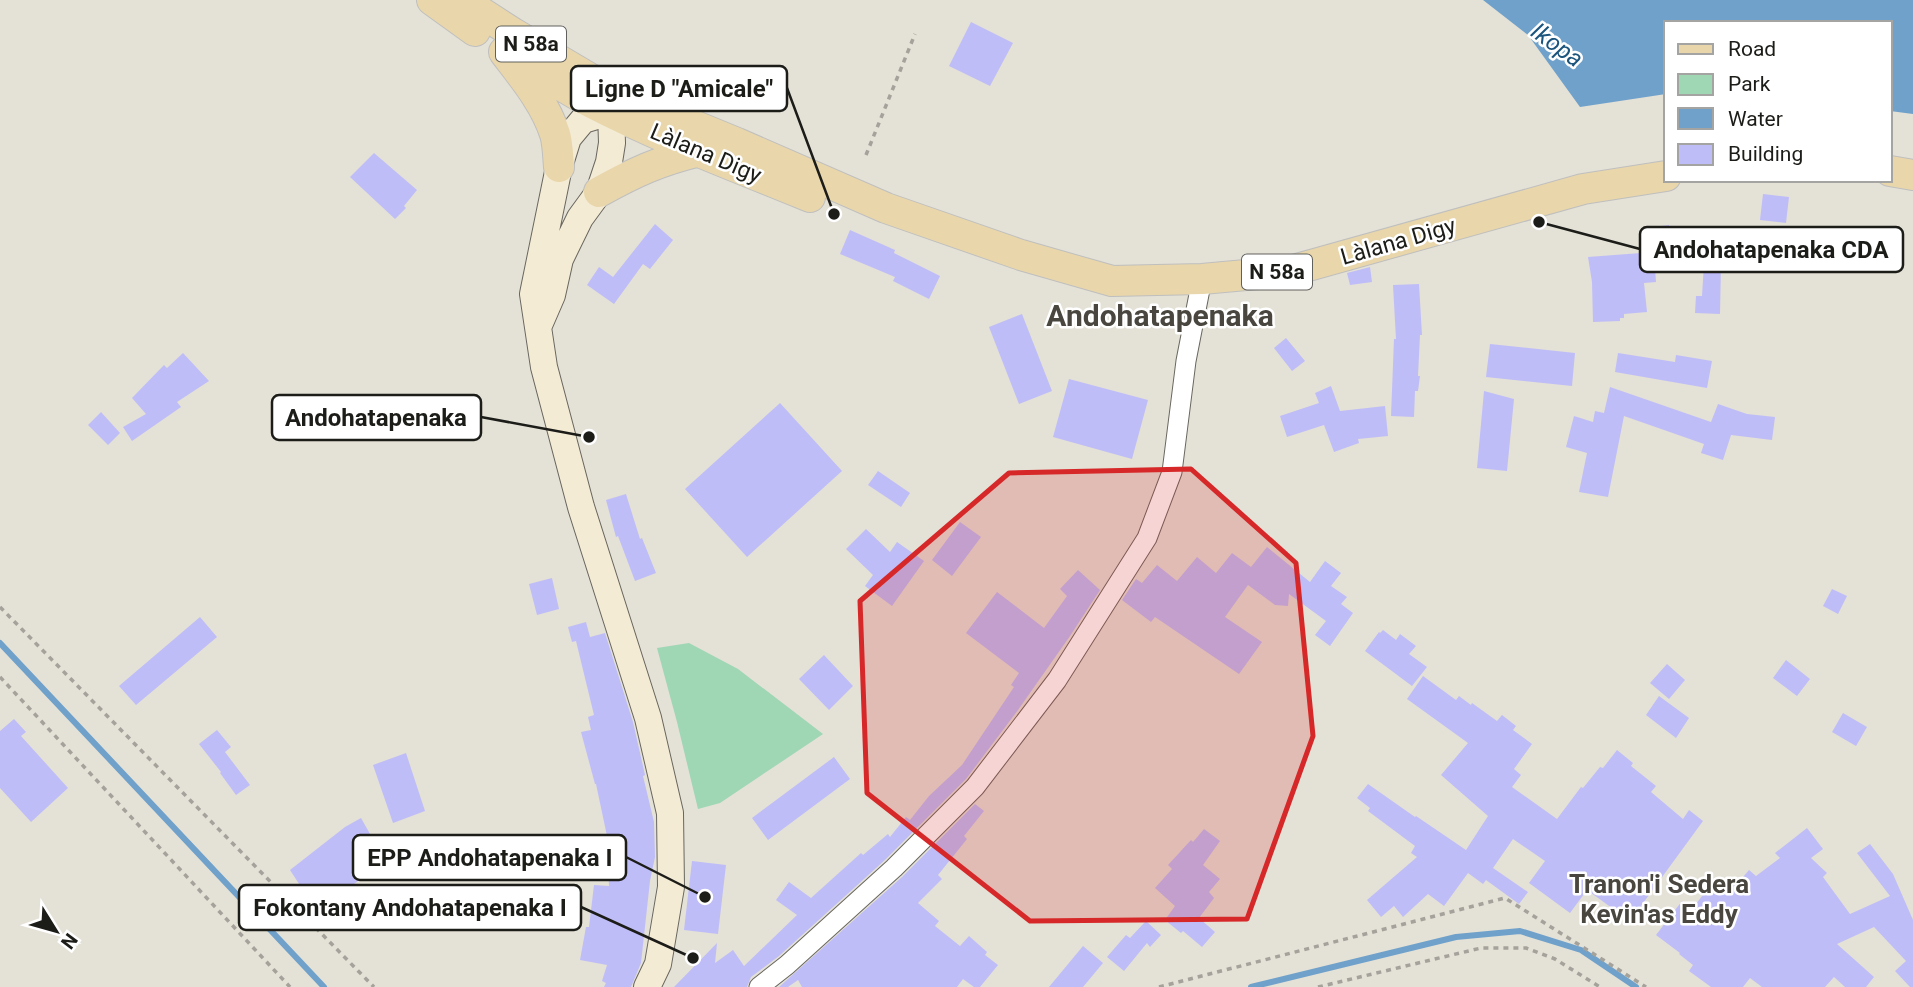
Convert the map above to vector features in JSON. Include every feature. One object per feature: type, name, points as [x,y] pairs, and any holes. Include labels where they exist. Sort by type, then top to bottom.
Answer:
[{"type":"main road","name":"Làlana Digy","points":[[432,0],[504,52],[591,103],[616,100],[737,143],[886,208],[1021,255],[1112,281],[1202,279],[1290,271],[1583,189],[1664,176]]},
{"type":"main road","name":"Làlana Digy","points":[[462,0],[699,152],[817,199],[886,208]]},
{"type":"main road","points":[[504,52],[529,84],[545,112],[555,134],[559,167]]},
{"type":"main road","points":[[599,192],[649,166],[669,158],[699,152]]},
{"type":"main road","points":[[1892,171],[1913,175]]},
{"type":"street","points":[[616,100],[583,120],[568,138],[559,167],[533,294],[544,367],[581,507],[649,718],[670,813],[671,887],[658,964],[647,987]]},
{"type":"street","points":[[539,325],[552,295],[560,259],[580,218],[599,192],[609,162],[616,100]]},
{"type":"street","points":[[759,987],[894,868],[975,787],[1056,680],[1147,538],[1172,472],[1186,361],[1202,279]]},
{"type":"path","points":[[866,155],[915,34]]},
{"type":"path","points":[[0,607],[374,987]]},
{"type":"path","points":[[0,677],[290,987]]},
{"type":"path","points":[[1159,987],[1505,898],[1646,987]]},
{"type":"path","points":[[1318,987],[1481,948],[1527,948],[1555,959],[1600,987]]},
{"type":"highlighted area","points":[[1191,469],[1296,563],[1313,736],[1247,919],[1030,921],[867,793],[860,601],[1009,473]]},
{"type":"green space","points":[[689,643],[738,669],[823,734],[720,803],[698,809],[657,648]]},
{"type":"water","name":"Ikopa","points":[[1483,0],[1913,0],[1913,114],[1892,111],[1892,21],[1664,21],[1664,94],[1580,107],[1528,35]]},
{"type":"building","points":[[971,22],[1013,43],[990,86],[949,66]]},
{"type":"building","points":[[374,153],[417,190],[404,206],[406,208],[395,219],[350,177]]},
{"type":"building","points":[[1763,194],[1789,197],[1786,223],[1760,220]]},
{"type":"building","points":[[655,224],[673,240],[650,269],[643,264],[614,304],[587,285],[599,267],[613,277]]},
{"type":"building","points":[[1669,225],[1671,243],[1688,242],[1688,258],[1656,260],[1654,227]]},
{"type":"building","points":[[850,230],[895,250],[894,253],[940,276],[929,299],[893,281],[895,277],[840,254]]},
{"type":"building","points":[[1654,252],[1656,282],[1644,283],[1647,312],[1624,314],[1620,321],[1593,322],[1588,257]]},
{"type":"building","points":[[1704,264],[1721,264],[1720,314],[1695,313],[1696,296],[1702,296]]},
{"type":"building","points":[[1370,267],[1372,282],[1350,285],[1347,273]]},
{"type":"building","points":[[1419,284],[1422,335],[1414,417],[1391,416],[1396,339],[1393,285]]},
{"type":"building","points":[[1022,314],[1052,391],[1019,404],[989,327]]},
{"type":"building","points":[[1286,338],[1305,361],[1292,371],[1274,348]]},
{"type":"building","points":[[1490,344],[1575,353],[1572,386],[1486,377]]},
{"type":"building","points":[[183,353],[209,381],[177,402],[181,407],[132,441],[123,427],[146,414],[132,398],[164,365],[167,368]]},
{"type":"building","points":[[1618,353],[1675,362],[1676,355],[1712,361],[1707,388],[1615,372]]},
{"type":"building","points":[[1069,379],[1148,400],[1132,459],[1053,437]]},
{"type":"building","points":[[1331,386],[1340,411],[1385,406],[1388,436],[1358,439],[1359,443],[1334,452],[1324,425],[1287,437],[1280,416],[1319,403],[1315,393]]},
{"type":"building","points":[[1610,387],[1711,422],[1718,404],[1747,414],[1775,417],[1772,440],[1731,435],[1723,460],[1701,453],[1704,444],[1624,416],[1608,497],[1579,492],[1587,453],[1566,447],[1574,416],[1593,422],[1595,411],[1604,413]]},
{"type":"building","points":[[1484,391],[1514,399],[1507,471],[1477,468]]},
{"type":"building","points":[[780,403],[842,471],[747,557],[685,489]]},
{"type":"building","points":[[101,412],[120,433],[108,445],[88,425]]},
{"type":"building","points":[[878,471],[910,493],[901,507],[868,485]]},
{"type":"building","points":[[626,494],[640,539],[642,538],[656,573],[635,581],[618,536],[616,537],[606,500]]},
{"type":"building","points":[[960,522],[981,537],[952,576],[932,560]]},
{"type":"building","points":[[866,529],[890,552],[897,542],[924,561],[892,606],[865,586],[873,575],[846,549]]},
{"type":"building","points":[[1267,547],[1310,582],[1325,561],[1341,573],[1331,586],[1347,597],[1341,604],[1353,613],[1330,646],[1315,635],[1326,621],[1289,594],[1288,606],[1275,605],[1248,585],[1225,617],[1262,642],[1239,674],[1155,617],[1151,622],[1122,600],[1136,579],[1142,583],[1157,565],[1177,581],[1197,557],[1216,573],[1232,553],[1251,567]]},
{"type":"building","points":[[1078,570],[1100,590],[1018,710],[966,779],[886,859],[779,956],[751,977],[747,987],[674,987],[717,943],[715,963],[733,950],[744,966],[797,915],[776,900],[789,882],[811,898],[861,853],[863,855],[888,834],[890,837],[906,817],[910,820],[929,796],[962,765],[1014,687],[1011,685],[1019,673],[966,633],[997,592],[1044,628],[1067,596],[1060,589]]},
{"type":"building","points":[[552,578],[559,609],[537,615],[529,584]]},
{"type":"building","points":[[1832,589],[1847,596],[1838,614],[1823,606]]},
{"type":"building","points":[[200,617],[217,637],[136,705],[119,686]]},
{"type":"building","points":[[586,622],[590,637],[605,633],[633,722],[654,822],[655,857],[641,963],[631,987],[604,987],[606,983],[602,981],[607,965],[580,960],[586,927],[589,927],[594,885],[609,886],[607,836],[581,732],[591,730],[588,717],[594,715],[576,641],[572,642],[568,627]]},
{"type":"building","points":[[1383,630],[1396,640],[1400,634],[1416,646],[1409,654],[1427,667],[1412,686],[1365,651]]},
{"type":"building","points":[[824,655],[853,686],[829,710],[799,679]]},
{"type":"building","points":[[1786,660],[1810,679],[1797,696],[1773,678]]},
{"type":"building","points":[[1667,664],[1685,680],[1669,699],[1650,683]]},
{"type":"building","points":[[1423,676],[1456,700],[1459,696],[1497,721],[1502,715],[1516,726],[1513,730],[1532,744],[1514,769],[1521,775],[1512,787],[1557,819],[1581,787],[1583,788],[1600,767],[1603,768],[1617,750],[1633,763],[1631,766],[1656,786],[1651,792],[1683,819],[1689,810],[1703,821],[1630,921],[1587,890],[1570,913],[1529,883],[1545,861],[1513,839],[1493,868],[1528,892],[1519,904],[1486,880],[1483,884],[1468,873],[1444,906],[1428,894],[1403,917],[1394,906],[1381,917],[1367,900],[1417,857],[1411,853],[1415,846],[1368,811],[1370,808],[1357,798],[1368,784],[1466,850],[1488,816],[1441,775],[1468,743],[1407,699]]},
{"type":"building","points":[[1659,696],[1689,718],[1676,738],[1646,715]]},
{"type":"building","points":[[1843,713],[1867,727],[1856,746],[1832,732]]},
{"type":"building","points":[[14,719],[26,732],[21,736],[68,788],[31,822],[0,788],[0,731]]},
{"type":"building","points":[[217,730],[231,747],[225,752],[250,785],[236,795],[199,744]]},
{"type":"building","points":[[406,753],[425,811],[393,823],[373,765]]},
{"type":"building","points":[[834,757],[850,779],[768,840],[752,818]]},
{"type":"building","points":[[975,804],[984,811],[964,836],[967,839],[938,875],[942,879],[918,903],[939,921],[935,926],[960,946],[969,936],[987,952],[985,955],[998,965],[980,987],[974,987],[963,979],[957,987],[802,987],[798,980],[788,987],[779,987],[902,877]]},
{"type":"building","points":[[361,818],[387,864],[316,910],[290,870],[345,827]]},
{"type":"building","points":[[1807,828],[1823,849],[1811,858],[1827,873],[1823,877],[1850,914],[1890,896],[1857,853],[1870,844],[1893,874],[1913,920],[1913,987],[1895,971],[1906,961],[1874,927],[1837,944],[1874,977],[1866,987],[1845,987],[1834,977],[1825,987],[1762,987],[1750,978],[1743,987],[1711,987],[1689,971],[1693,965],[1656,935],[1682,901],[1692,909],[1717,877],[1729,887],[1735,880],[1738,883],[1749,870],[1756,876],[1780,858],[1775,853]]},
{"type":"building","points":[[1204,829],[1220,841],[1203,865],[1220,879],[1209,892],[1214,898],[1199,918],[1215,932],[1202,947],[1165,920],[1175,906],[1155,888],[1172,869],[1168,865]]},
{"type":"building","points":[[692,861],[726,865],[718,934],[684,930]]},
{"type":"building","points":[[1146,921],[1161,935],[1150,947],[1147,943],[1124,971],[1107,957],[1126,935],[1130,938]]},
{"type":"building","points":[[1083,946],[1103,963],[1083,987],[1049,987]]},
{"type":"waterway","points":[[0,643],[324,987]]},
{"type":"waterway","points":[[1251,987],[1456,937],[1520,931],[1581,950],[1636,987]]},
{"type":"place","name":"Ligne D \"Amicale\"","points":[[834,214]]},
{"type":"place","name":"Andohatapenaka CDA","points":[[1539,222]]},
{"type":"place","name":"Andohatapenaka","points":[[589,437]]},
{"type":"place","name":"EPP Andohatapenaka I","points":[[705,897]]},
{"type":"place","name":"Fokontany Andohatapenaka I","points":[[693,958]]},
{"type":"district","name":"Andohatapenaka","points":[[1160,316]]},
{"type":"district","name":"Tranon'i Sedera Kevin'as Eddy","points":[[1659,899]]}]
